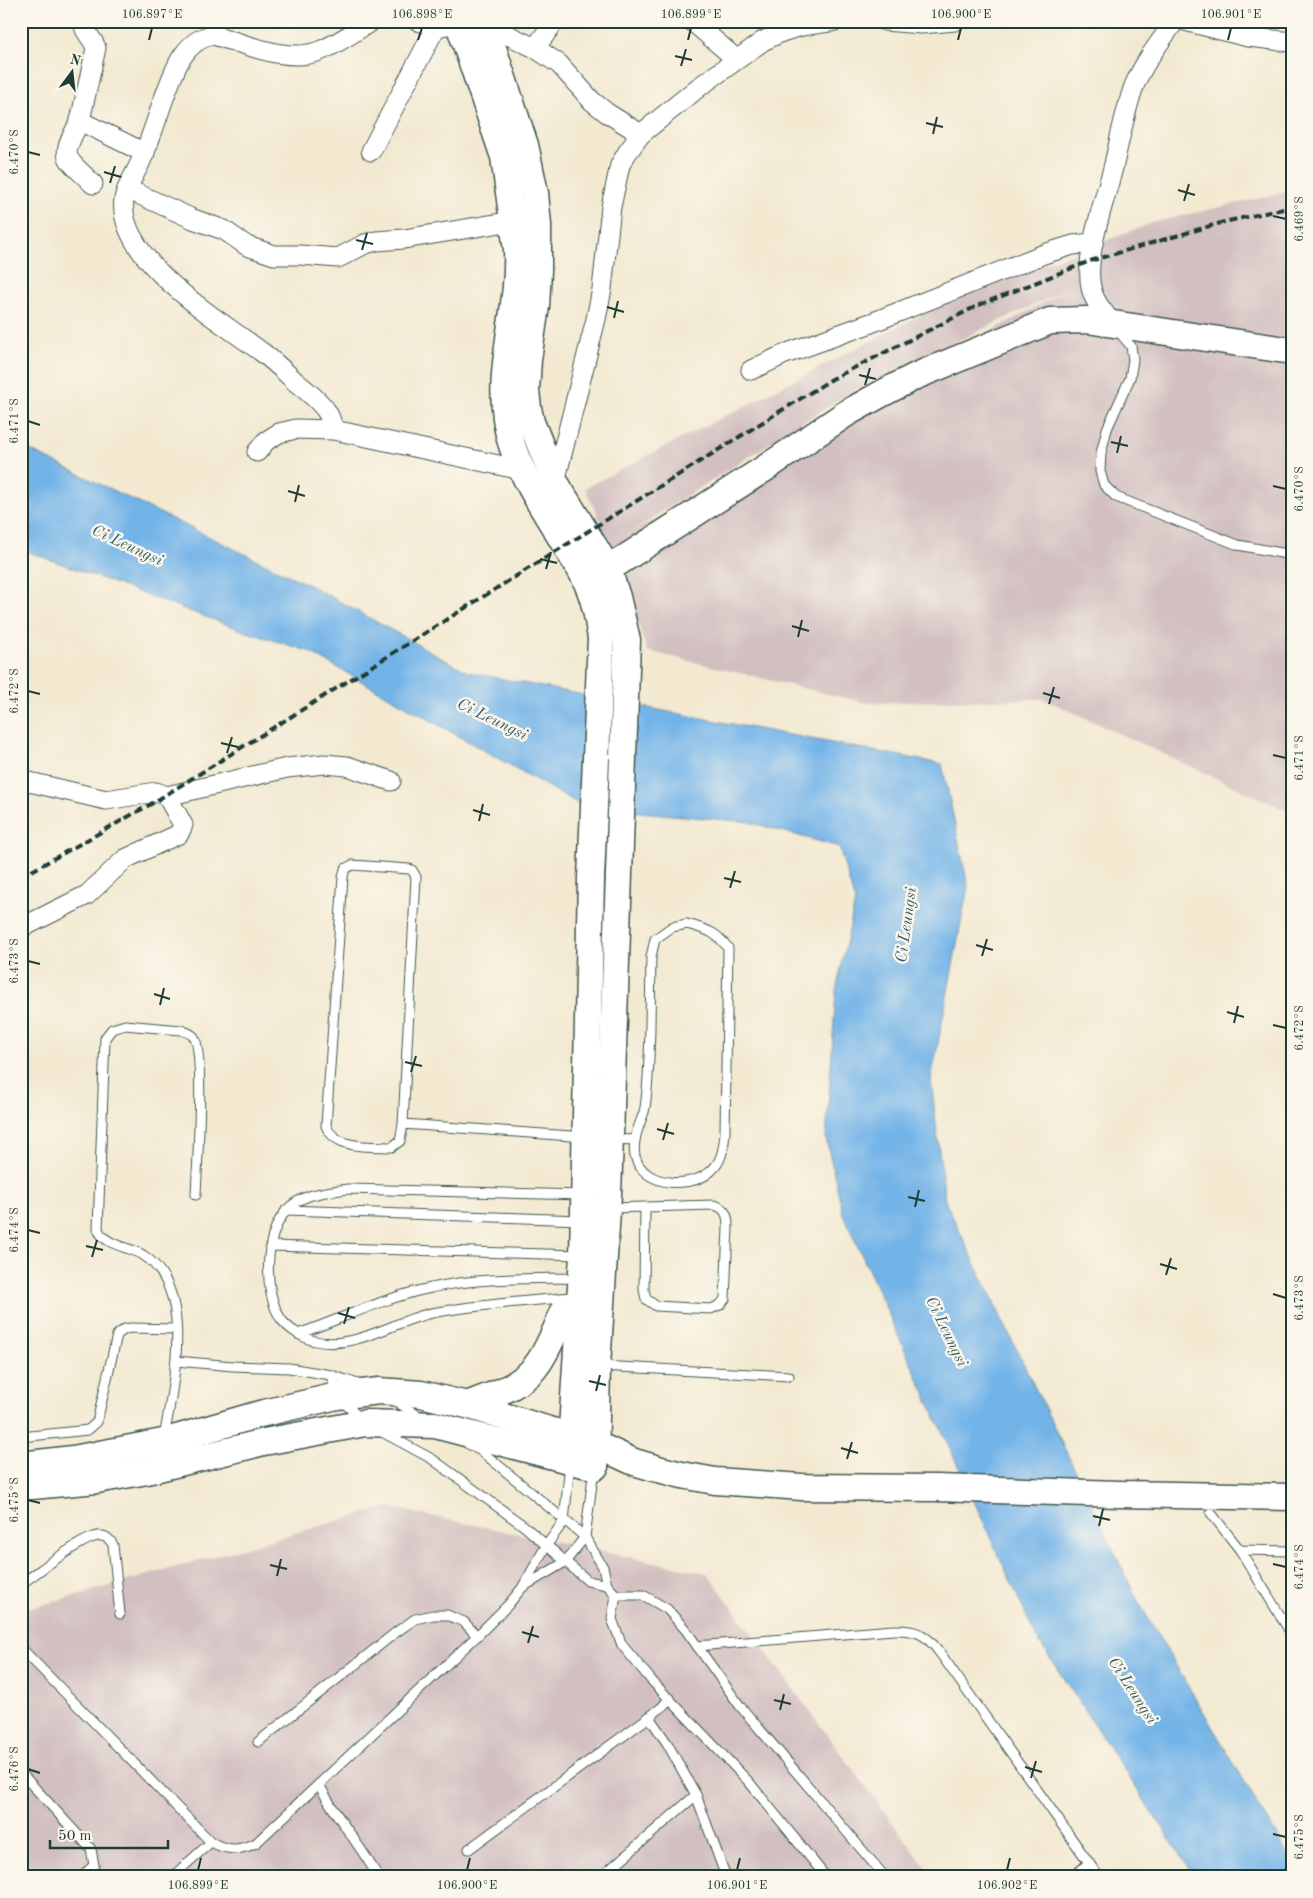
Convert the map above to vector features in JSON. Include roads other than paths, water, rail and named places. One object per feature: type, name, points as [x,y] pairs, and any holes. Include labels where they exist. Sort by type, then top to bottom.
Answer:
[{"type":"street","points":[[84,21],[85,31],[94,40],[96,48],[80,121],[67,145],[67,153],[68,160],[93,184]]},
{"type":"street","points":[[334,430],[327,412],[297,382],[265,354],[195,303],[160,274],[138,246],[130,232],[125,213],[124,199],[145,153],[175,72],[188,48],[198,39],[213,35],[259,51],[302,54],[320,51],[372,21]]},
{"type":"street","points":[[418,21],[464,23],[535,48],[559,64],[592,101],[607,113],[641,134]]},
{"type":"street","points":[[535,48],[554,21]]},
{"type":"street","points":[[692,21],[736,59]]},
{"type":"street","points":[[555,482],[599,304],[611,207],[620,166],[627,153],[641,134],[771,29],[835,21]]},
{"type":"street","points":[[884,21],[921,24],[955,21]]},
{"type":"street","points":[[1112,323],[1095,299],[1090,287],[1090,261],[1122,128],[1135,85],[1146,62],[1175,21]]},
{"type":"street","points":[[1185,21],[1248,37],[1292,42]]},
{"type":"street","points":[[371,151],[464,23]]},
{"type":"street","points":[[464,23],[504,157],[518,265],[503,381],[510,439],[522,470],[597,575],[617,597],[627,640],[606,1139],[582,1282],[583,1452]]},
{"type":"street","points":[[464,23],[525,145],[535,193],[538,225],[538,271],[526,392],[531,422],[555,482],[597,575],[596,609],[602,638],[591,879],[606,1139]]},
{"type":"street","points":[[80,121],[145,153]]},
{"type":"street","points":[[127,189],[193,219],[224,230],[247,246],[274,256],[300,255],[338,258],[365,244],[513,222]]},
{"type":"street","points":[[751,370],[784,354],[871,323],[1044,254],[1073,245],[1094,243]]},
{"type":"street","points":[[597,575],[756,474],[847,413],[916,376],[1050,321],[1087,320],[1112,323],[1292,351]]},
{"type":"street","points":[[256,452],[266,441],[279,433],[296,429],[334,430],[522,470]]},
{"type":"street","points":[[21,780],[106,800],[156,792],[167,796],[287,768],[324,764],[347,766],[391,781]]},
{"type":"street","points":[[21,928],[87,895],[125,859],[180,834],[183,825],[167,796]]},
{"type":"street","points":[[583,1452],[597,1366],[597,1201]]},
{"type":"street","points":[[467,1406],[512,1386],[528,1375],[539,1363],[563,1313],[582,1282]]},
{"type":"street","points":[[21,1487],[97,1480],[147,1471],[170,1452],[334,1385],[421,1394],[467,1406],[583,1452],[679,1487],[745,1494],[801,1497],[937,1493],[1118,1500],[1292,1497]]},
{"type":"street","points":[[21,1465],[264,1442],[365,1423],[435,1426],[583,1452]]},
{"type":"street","points":[[1118,1500],[1211,1513],[1292,1514]]},
{"type":"lane","points":[[1112,323],[1131,346],[1133,360],[1130,378],[1107,429],[1101,453],[1100,471],[1104,485],[1116,497],[1238,545],[1292,555]]},
{"type":"lane","points":[[352,865],[409,869],[412,870],[416,877],[403,1124],[400,1141],[392,1147],[341,1142],[330,1134],[326,1126],[343,876],[345,869],[352,865]]},
{"type":"lane","points":[[403,1124],[606,1139],[635,1157],[643,1172],[660,1180],[683,1184],[703,1177],[715,1167],[723,1150],[726,1132],[728,948],[720,937],[710,930],[687,924],[672,926],[654,939],[651,957],[647,1088],[644,1110],[606,1139]]},
{"type":"lane","points":[[170,1452],[176,1361],[176,1330],[172,1295],[162,1276],[144,1256],[108,1240],[101,1235],[98,1229],[105,1038],[112,1029],[125,1025],[181,1030],[190,1033],[194,1037],[200,1061],[196,1196]]},
{"type":"lane","points":[[582,1282],[429,1314],[377,1333],[341,1343],[314,1341],[298,1334],[282,1321],[276,1309],[269,1279],[269,1257],[278,1223],[286,1210],[299,1200],[318,1193],[348,1189],[597,1201],[645,1207],[714,1205],[723,1208],[728,1218],[725,1299],[720,1305],[711,1309],[656,1306],[646,1299],[644,1290],[645,1207]]},
{"type":"lane","points":[[286,1210],[597,1201]]},
{"type":"lane","points":[[271,1246],[582,1282]]},
{"type":"lane","points":[[298,1334],[378,1304],[435,1287],[471,1282],[582,1282]]},
{"type":"lane","points":[[21,1437],[88,1430],[97,1422],[117,1335],[125,1329],[131,1328],[176,1330]]},
{"type":"lane","points":[[176,1361],[289,1368],[334,1385],[365,1423],[432,1459],[524,1526],[588,1581],[607,1586],[616,1595],[643,1596],[660,1604],[684,1629],[740,1706],[885,1877]]},
{"type":"lane","points":[[597,1366],[789,1376]]},
{"type":"lane","points":[[379,1391],[435,1426],[481,1451],[585,1537],[603,1567],[607,1586]]},
{"type":"lane","points":[[21,1648],[211,1842],[222,1848],[244,1848],[256,1843],[508,1605],[522,1588],[546,1546],[564,1521],[583,1452]]},
{"type":"lane","points":[[522,1588],[565,1562],[585,1537],[583,1452]]},
{"type":"lane","points":[[1211,1513],[1240,1550],[1292,1635]]},
{"type":"lane","points":[[21,1584],[70,1550],[91,1538],[103,1536],[111,1540],[113,1545],[120,1614]]},
{"type":"lane","points":[[1240,1550],[1292,1551]]},
{"type":"lane","points":[[616,1595],[612,1619],[622,1645],[652,1681],[749,1782],[826,1877]]},
{"type":"lane","points":[[258,1742],[394,1633],[415,1620],[433,1615],[456,1618],[464,1622],[477,1636]]},
{"type":"lane","points":[[697,1646],[893,1630],[919,1633],[930,1639],[1099,1877]]},
{"type":"lane","points":[[469,1849],[662,1707],[670,1698]]},
{"type":"lane","points":[[648,1717],[667,1743],[696,1794],[726,1877]]},
{"type":"lane","points":[[21,1773],[91,1849],[94,1865],[82,1877]]},
{"type":"lane","points":[[318,1784],[327,1802],[366,1854],[378,1877]]},
{"type":"lane","points":[[601,1877],[696,1794]]},
{"type":"lane","points":[[172,1877],[211,1842]]},
{"type":"lane","points":[[1072,1877],[1089,1863]]},
{"type":"water","name":"Ci Leungsi","points":[[21,446],[313,587],[468,672],[942,764],[968,886],[931,1080],[945,1201],[1138,1601],[1292,1862],[1292,1877],[1195,1877],[1036,1637],[843,1214],[826,1138],[836,991],[855,902],[839,847],[749,822],[584,807],[308,651],[247,632],[21,549]]},
{"type":"railway","points":[[21,877],[151,804],[832,379],[979,305],[1090,261],[1224,222],[1292,207]]}]
